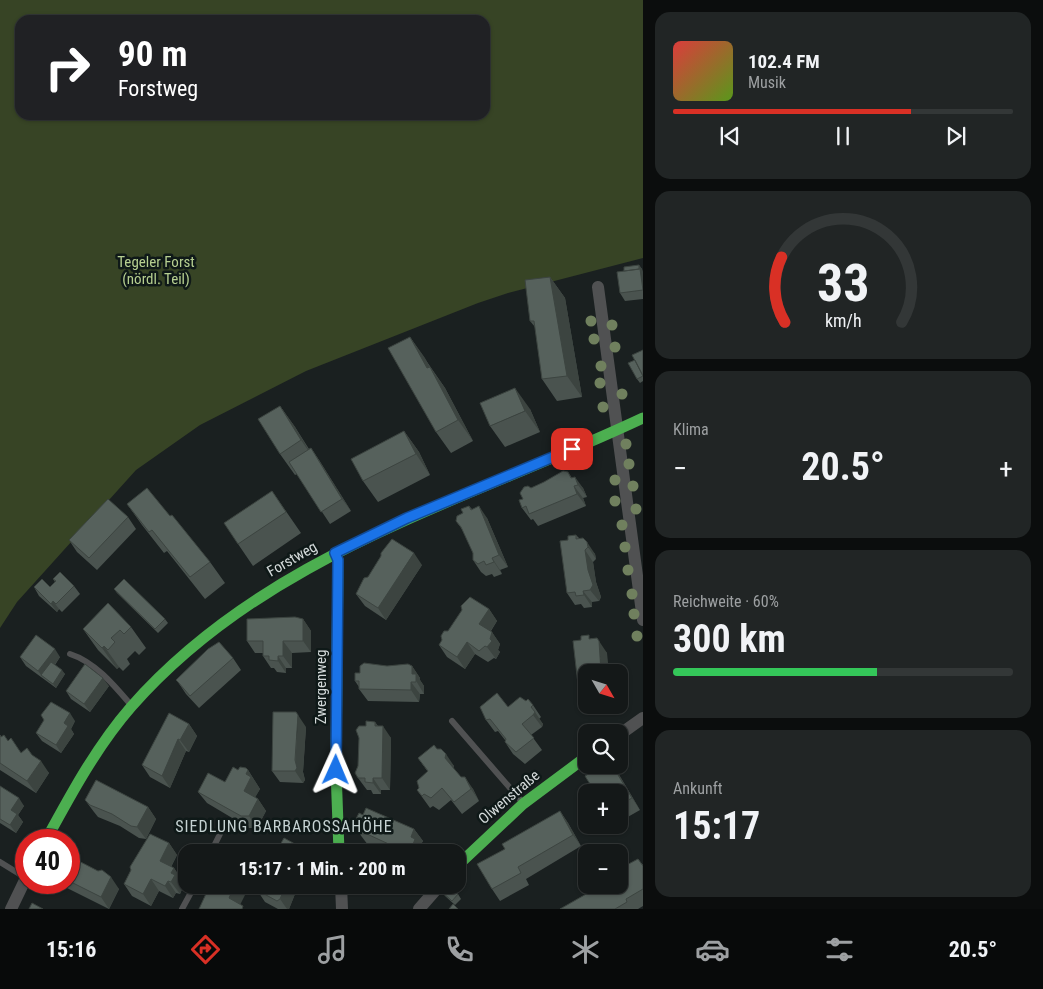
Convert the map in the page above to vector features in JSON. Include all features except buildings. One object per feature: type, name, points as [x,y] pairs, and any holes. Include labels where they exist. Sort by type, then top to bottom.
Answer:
[{"type":"street","points":[[598,287],[643,620]]},
{"type":"street","name":"Forstweg","points":[[52,829],[77,781],[132,706],[169,666],[204,636],[253,601],[335,553],[415,514],[617,431],[643,418]]},
{"type":"street","name":"Zwergenweg","points":[[335,553],[338,560],[336,770],[339,844]]},
{"type":"street","points":[[628,729],[643,718]]},
{"type":"street","name":"Olwenstraße","points":[[466,857],[523,804],[578,763]]},
{"type":"street","points":[[11,909],[18,894]]},
{"type":"street","points":[[341,894],[342,909]]},
{"type":"street","points":[[419,909],[432,894]]},
{"type":"lane","points":[[70,654],[79,656],[103,674],[132,706]]},
{"type":"lane","points":[[452,721],[523,804]]},
{"type":"lane","points":[[215,844],[220,834]]},
{"type":"lane","points":[[0,862],[15,871]]},
{"type":"lane","points":[[182,909],[190,894]]},
{"type":"green space","name":"Tegeler Forst (nördl. Teil)","points":[[0,0],[643,0],[643,258],[508,293],[478,303],[306,371],[200,425],[136,470],[17,602],[0,628]]},
{"type":"traffic: fast","points":[[52,829],[96,754],[131,707],[184,654],[243,609],[305,570],[371,536],[643,418]]},
{"type":"traffic: fast","points":[[335,553],[338,560],[336,770],[339,844]]},
{"type":"traffic: fast","points":[[466,858],[523,804],[578,763]]},
{"type":"district","name":"SIEDLUNG BARBAROSSAHÖHE","points":[[284,826]]},
{"type":"route","points":[[336,770],[338,560],[335,553],[407,518],[572,449]]}]
